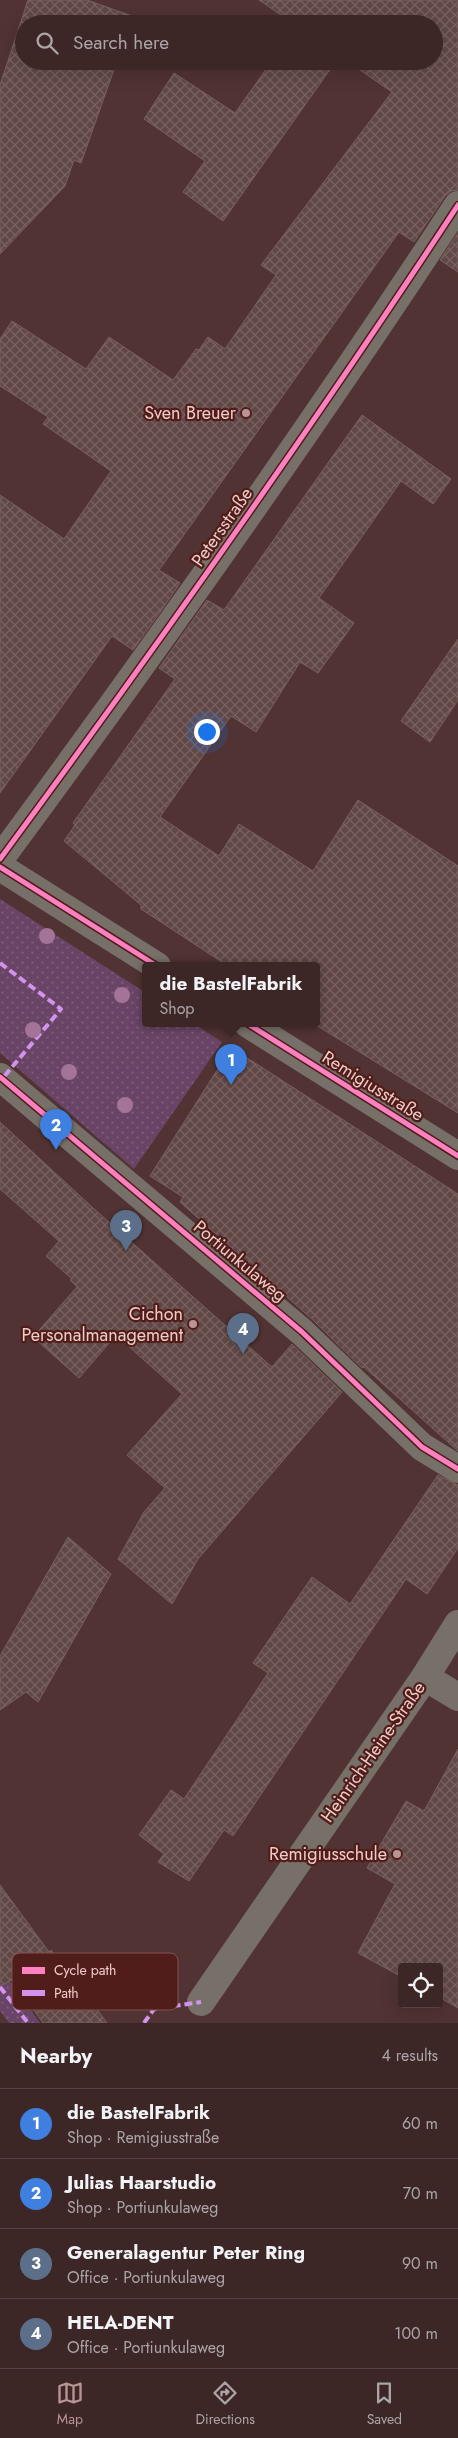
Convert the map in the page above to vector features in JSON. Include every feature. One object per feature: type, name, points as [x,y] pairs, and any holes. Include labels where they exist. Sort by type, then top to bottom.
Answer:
[{"type":"street","name":"Petersstraße","points":[[0,859],[142,668],[403,290],[458,205]]},
{"type":"street","points":[[0,867],[151,962]]},
{"type":"street","name":"Remigiusstraße","points":[[253,1027],[458,1156]]},
{"type":"street","name":"Portiunkulaweg","points":[[0,1077],[302,1332],[422,1447],[458,1469]]},
{"type":"street","name":"Heinrich-Heine-Straße","points":[[201,2002],[425,1677],[458,1624]]},
{"type":"street","points":[[425,1677],[458,1698]]},
{"type":"shaded area","points":[[0,899],[142,990],[142,1027],[199,1027],[222,1042],[134,1169],[0,1053]]},
{"type":"shaded area","points":[[0,1968],[12,1984],[12,2010],[31,2010],[40,2023],[9,2023],[0,2011]]},
{"type":"building","points":[[28,0],[87,0],[129,15],[23,15]]},
{"type":"building","points":[[259,0],[458,0],[458,190],[451,191],[445,196],[414,242],[399,232],[159,570],[180,583],[163,608],[133,650],[112,636],[0,793],[0,495],[64,539],[111,471],[43,424],[48,417],[0,386],[0,339],[12,321],[86,369],[109,337],[173,380],[196,349],[199,350],[208,337],[225,349],[276,275],[261,265],[392,92],[360,70],[443,70],[443,15],[281,15]]},
{"type":"building","points":[[15,39],[15,70],[114,70],[81,163],[74,160],[65,186],[0,254],[0,85]]},
{"type":"building","points":[[266,70],[330,70],[223,221],[183,192],[205,161],[144,119],[174,73],[235,113]]},
{"type":"building","points":[[458,233],[458,272],[440,260]]},
{"type":"building","points":[[362,415],[451,479],[433,504],[401,481],[319,598],[354,623],[318,673],[300,662],[256,732],[231,716],[160,817],[219,856],[239,824],[313,871],[358,800],[458,866],[458,1113],[319,1027],[320,962],[222,962],[141,909],[141,905],[64,841],[75,825],[73,823],[175,679],[159,668],[207,600],[224,610]]},
{"type":"building","points":[[458,639],[458,700],[430,742],[401,721]]},
{"type":"building","points":[[238,1052],[458,1194],[458,1451],[364,1367],[362,1368],[313,1320],[180,1202],[183,1197],[150,1176],[219,1067],[223,1070]]},
{"type":"building","points":[[0,1122],[92,1207],[272,1367],[292,1344],[342,1392],[198,1559],[172,1604],[118,1559],[144,1512],[165,1488],[127,1455],[182,1394],[116,1335],[79,1378],[33,1337],[77,1287],[70,1280],[72,1279],[46,1256],[59,1241],[0,1189]]},
{"type":"building","points":[[438,1475],[458,1485],[458,1548],[427,1594],[406,1579],[233,1836],[224,1830],[189,1881],[158,1862],[164,1854],[139,1835],[171,1790],[184,1799],[268,1673],[253,1663],[312,1577],[350,1604]]},
{"type":"building","points":[[68,1537],[111,1574],[38,1702],[26,1692],[0,1710],[0,1656]]},
{"type":"building","points":[[458,1749],[458,2008],[443,1999],[443,1963],[398,1963],[398,1975],[358,1953],[395,1884],[367,1868],[406,1801],[424,1811]]},
{"type":"building","points":[[0,1885],[49,1952],[51,1950],[53,1953],[12,1953],[12,1980],[0,1986]]},
{"type":"building","points":[[34,2010],[98,2010],[107,2023],[43,2023]]},
{"type":"marked path","points":[[0,963],[61,1009],[2,1079]]},
{"type":"marked path","points":[[0,1987],[12,2002]]},
{"type":"marked path","points":[[178,2005],[201,2002]]},
{"type":"marked path","points":[[18,2010],[28,2023]]},
{"type":"marked path","points":[[144,2023],[153,2010]]},
{"type":"cycle path","points":[[0,859],[118,698],[291,454],[458,205]]},
{"type":"cycle path","points":[[0,867],[151,962]]},
{"type":"cycle path","points":[[253,1027],[458,1156]]},
{"type":"cycle path","points":[[0,1077],[302,1332],[422,1447],[458,1469]]},
{"type":"place","name":"Sven Breuer","points":[[246,413]]},
{"type":"place","name":"die BastelFabrik","points":[[231,1085]]},
{"type":"place","name":"Julias Haarstudio","points":[[56,1150]]},
{"type":"place","name":"Generalagentur Peter Ring","points":[[126,1251]]},
{"type":"place","name":"Cichon Personalmanagement","points":[[193,1324]]},
{"type":"place","name":"HELA-DENT","points":[[243,1354]]},
{"type":"place","name":"Remigiusschule","points":[[397,1854]]}]
